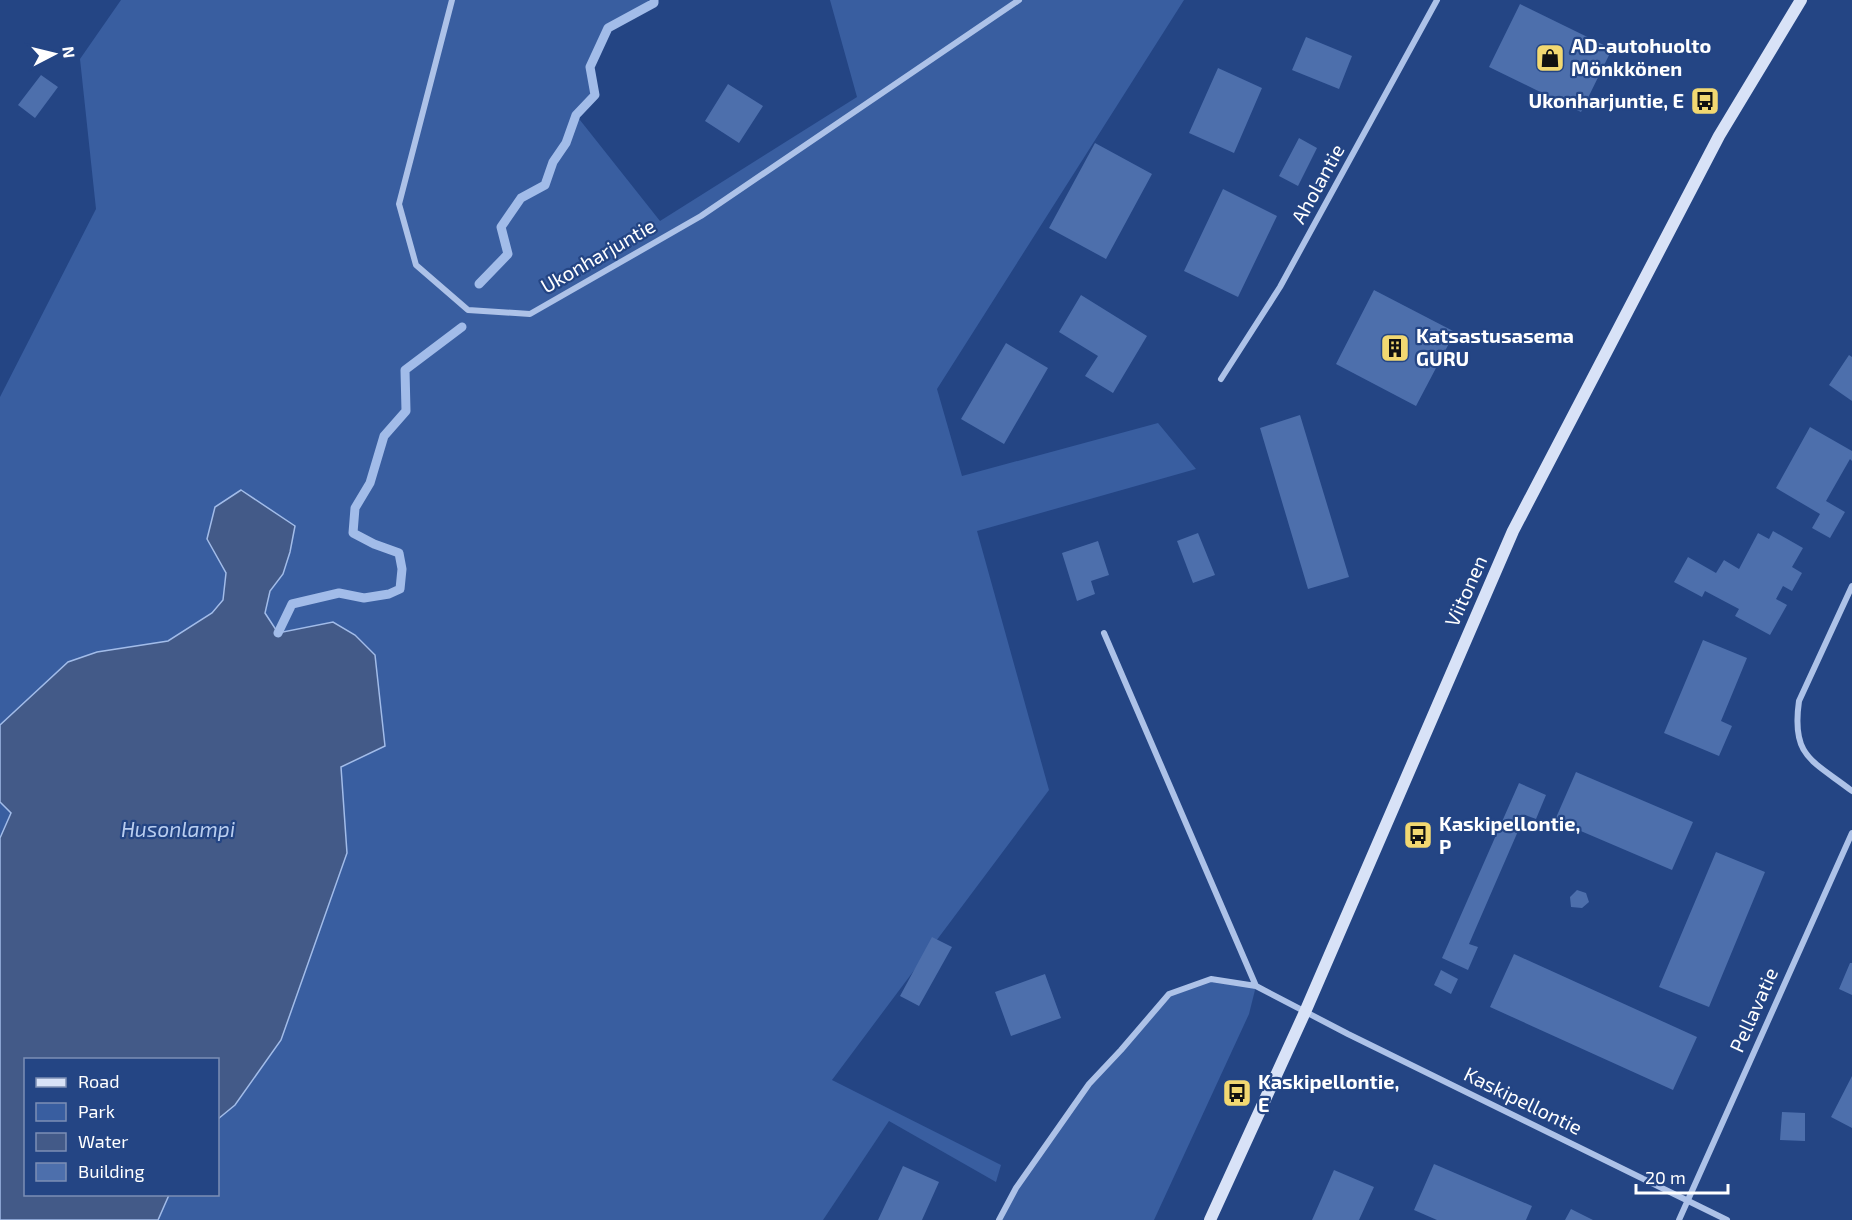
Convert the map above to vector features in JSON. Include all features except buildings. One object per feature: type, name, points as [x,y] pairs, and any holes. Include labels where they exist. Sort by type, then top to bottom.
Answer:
[{"type":"main road","name":"Viitonen","points":[[1210,1220],[1305,1012],[1513,531],[1719,136],[1800,0]]},
{"type":"street","name":"Ukonharjuntie","points":[[452,0],[399,204],[416,265],[468,310],[530,314],[701,216],[1019,0]]},
{"type":"street","name":"Aholantie","points":[[1221,379],[1286,278],[1437,0]]},
{"type":"street","points":[[1852,586],[1799,701],[1796,722],[1797,736],[1804,754],[1852,791]]},
{"type":"street","points":[[1104,633],[1257,986]]},
{"type":"street","name":"Pellavatie","points":[[1679,1220],[1852,833]]},
{"type":"street","name":"Kaskipellontie","points":[[999,1220],[1016,1188],[1089,1084],[1169,994],[1211,979],[1257,986],[1305,1012],[1727,1220]]},
{"type":"green space","points":[[121,0],[654,0],[654,3],[608,28],[590,67],[595,95],[576,115],[660,221],[857,97],[830,0],[1184,0],[937,389],[962,476],[1158,423],[1196,469],[977,531],[1049,790],[832,1080],[1001,1165],[996,1182],[889,1121],[823,1220],[158,1220],[169,1196],[219,1196],[219,1118],[235,1105],[281,1040],[347,853],[68,662],[0,725],[0,397],[96,209],[80,59]]},
{"type":"green space","points":[[0,802],[11,813],[0,838]]},
{"type":"green space","points":[[1211,979],[1256,986],[1249,1014],[1154,1220],[999,1220],[1016,1188],[1089,1084],[1169,994]]},
{"type":"water","name":"Husonlampi","points":[[241,490],[295,526],[283,574],[270,591],[265,613],[278,633],[333,622],[355,635],[375,655],[385,746],[341,767],[347,853],[281,1040],[235,1105],[219,1118],[219,1058],[24,1058],[24,1196],[169,1196],[158,1220],[0,1220],[0,838],[11,813],[0,802],[0,725],[68,662],[97,652],[168,641],[212,613],[223,600],[226,573],[207,539],[215,507]]},
{"type":"waterway","points":[[479,284],[508,254],[501,227],[521,198],[545,185],[553,162],[566,143],[576,115],[595,95],[590,67],[608,28],[654,3],[654,0]]},
{"type":"waterway","points":[[278,633],[292,604],[339,593],[364,598],[389,594],[400,589],[402,569],[399,553],[353,533],[355,508],[370,483],[384,436],[406,411],[405,370],[462,327]]},
{"type":"place","name":"AD-autohuolto Mönkkönen","points":[[1550,58]]},
{"type":"place","name":"Ukonharjuntie, E","points":[[1705,101]]},
{"type":"place","name":"Katsastusasema GURU","points":[[1395,348]]},
{"type":"place","name":"Kaskipellontie, P","points":[[1418,835]]},
{"type":"place","name":"Kaskipellontie, E","points":[[1237,1093]]}]
